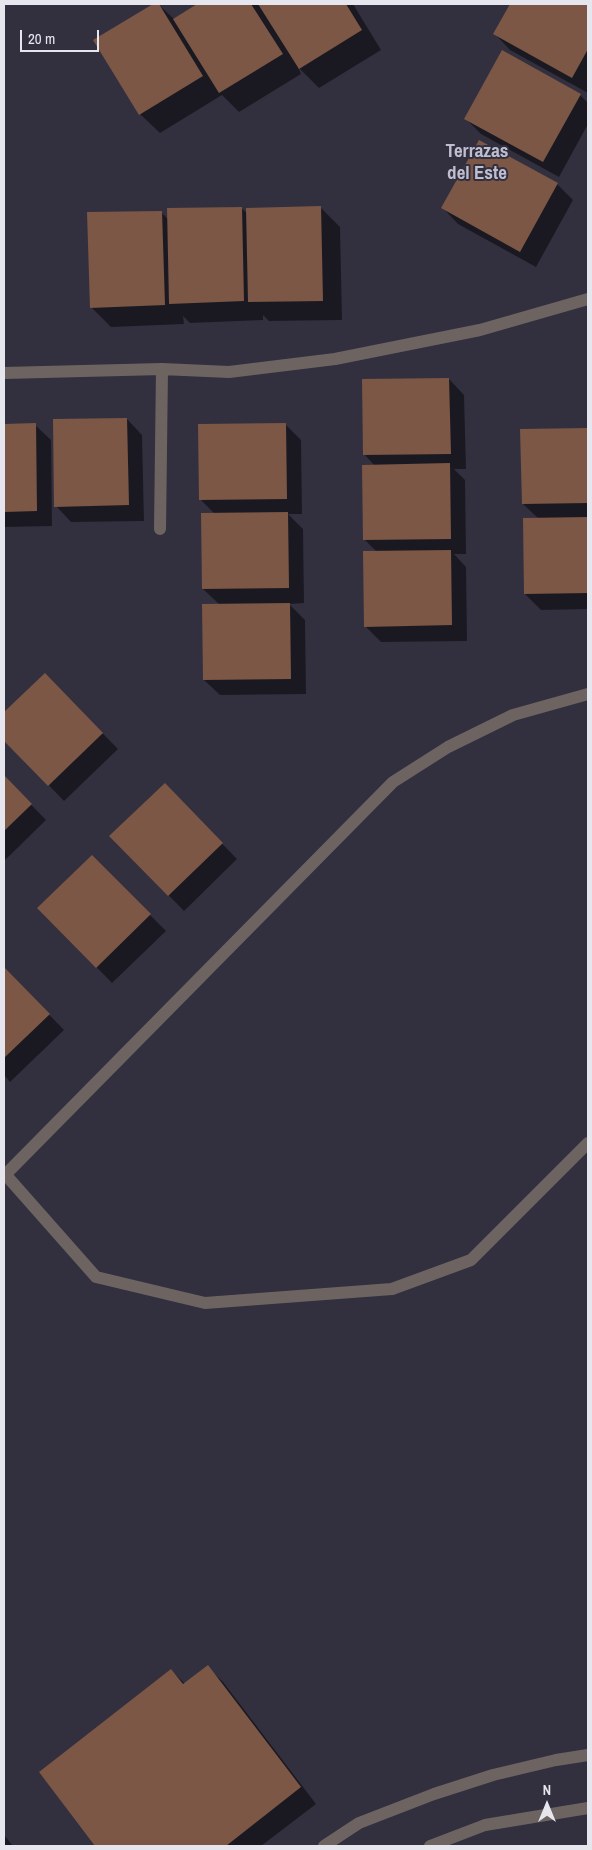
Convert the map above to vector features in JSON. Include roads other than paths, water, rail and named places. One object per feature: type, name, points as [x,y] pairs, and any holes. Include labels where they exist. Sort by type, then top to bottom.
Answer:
[{"type":"street","points":[[4,373],[162,369],[229,372],[335,359],[480,330],[588,299]]},
{"type":"street","points":[[160,529],[162,369]]},
{"type":"street","points":[[588,694],[514,715],[448,747],[393,782],[4,1175],[96,1278],[205,1303],[392,1289],[470,1260],[588,1143]]},
{"type":"street","points":[[324,1846],[359,1823],[434,1794],[493,1775],[556,1760],[588,1755]]},
{"type":"street","points":[[430,1846],[485,1825],[588,1808]]},
{"type":"district","name":"Terrazas del Este","points":[[477,163]]}]
